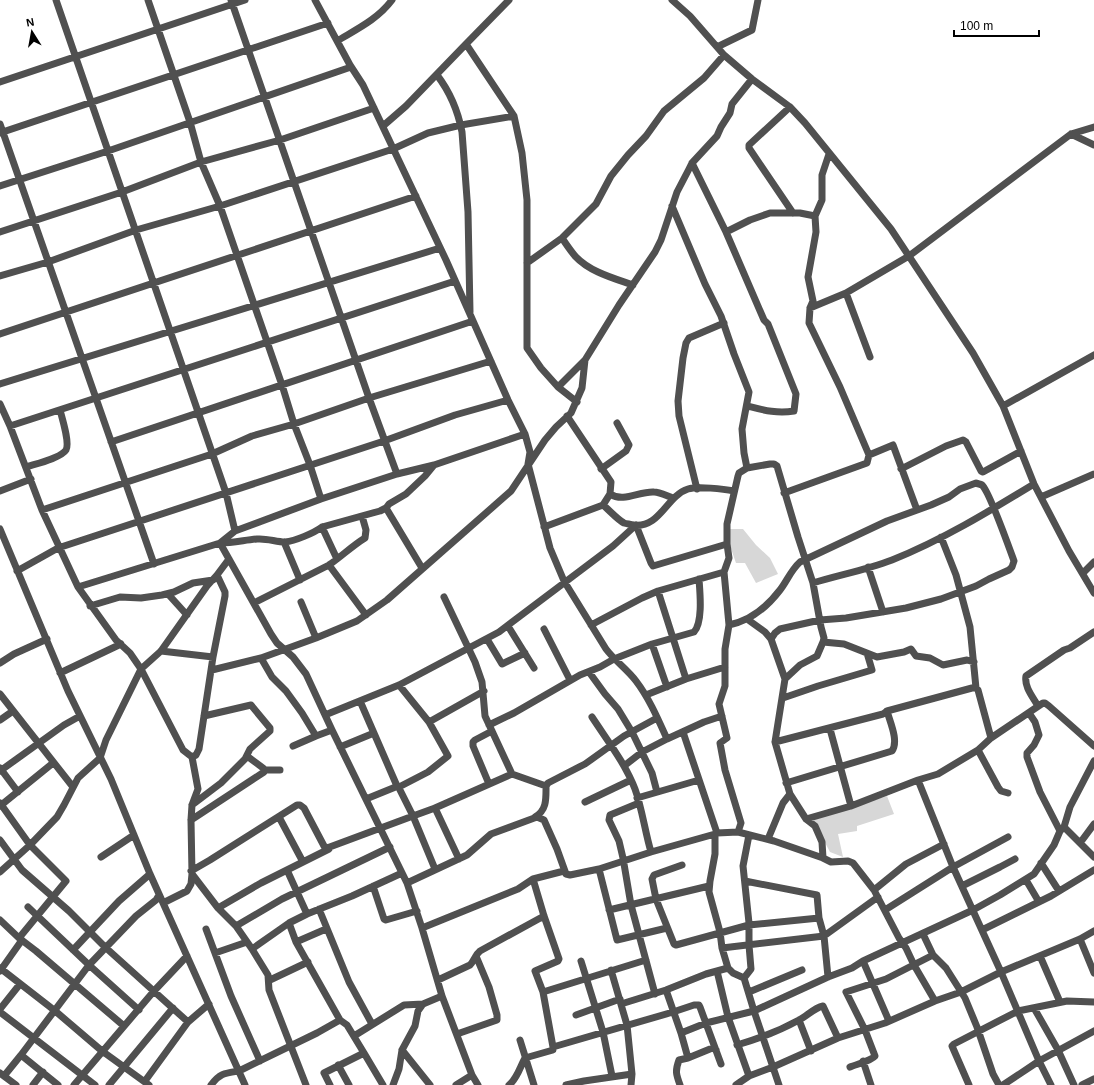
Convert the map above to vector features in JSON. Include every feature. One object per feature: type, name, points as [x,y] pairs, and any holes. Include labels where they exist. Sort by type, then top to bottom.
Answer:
[{"type":"street","points":[[56,0],[226,493],[235,531]]},
{"type":"street","points":[[148,0],[190,122],[201,162],[220,206],[321,499]]},
{"type":"street","points":[[0,82],[158,29],[232,2],[245,0]]},
{"type":"street","points":[[315,0],[351,67],[363,86],[383,126],[472,318],[508,400],[525,434],[530,452],[528,464],[548,543],[564,581],[614,659],[636,681],[646,695],[667,739]]},
{"type":"street","points":[[337,41],[375,18],[392,0]]},
{"type":"street","points":[[383,126],[406,106],[437,75],[509,0]]},
{"type":"street","points":[[672,0],[690,16],[724,56],[790,107],[886,221],[973,353],[1003,406],[1034,484],[1069,551],[1094,593]]},
{"type":"street","points":[[717,47],[752,30],[758,0]]},
{"type":"street","points":[[232,2],[384,441],[397,474]]},
{"type":"street","points":[[1,132],[328,23]]},
{"type":"street","points":[[466,44],[514,116],[522,153],[527,200],[527,348],[558,387],[577,402]]},
{"type":"street","points":[[527,263],[562,238],[596,204],[611,176],[646,136],[664,111],[704,78],[724,56]]},
{"type":"street","points":[[0,186],[108,151],[351,67]]},
{"type":"street","points":[[437,75],[446,86],[461,125],[466,166],[472,318]]},
{"type":"street","points":[[558,387],[586,360],[647,264],[661,240],[677,192],[692,163],[717,136],[730,113],[732,104],[752,79]]},
{"type":"street","points":[[790,107],[749,145],[749,148],[793,213]]},
{"type":"street","points":[[0,232],[122,192],[201,162],[280,140],[374,108]]},
{"type":"street","points":[[0,276],[48,262],[136,230],[220,206],[393,149],[428,133],[461,125],[514,116]]},
{"type":"street","points":[[0,124],[1,132],[19,179],[138,522],[154,564]]},
{"type":"street","points":[[810,308],[846,292],[909,256],[1071,134],[1094,127]]},
{"type":"street","points":[[1071,134],[1094,145]]},
{"type":"street","points":[[784,493],[867,463],[869,456],[840,387],[809,323],[812,297],[808,278],[816,232],[815,216],[822,200],[822,175],[829,154]]},
{"type":"street","points":[[692,163],[726,232],[764,320],[768,324],[796,394],[794,410],[774,412],[746,406]]},
{"type":"street","points":[[0,334],[416,196]]},
{"type":"street","points":[[672,206],[702,277],[724,323],[749,392],[742,429],[742,440],[747,468]]},
{"type":"street","points":[[726,232],[750,220],[770,214],[793,213],[815,216]]},
{"type":"street","points":[[562,238],[576,256],[586,265],[606,276],[633,285]]},
{"type":"street","points":[[0,384],[440,248]]},
{"type":"street","points":[[10,426],[455,281]]},
{"type":"street","points":[[846,292],[870,357]]},
{"type":"street","points":[[111,442],[356,360],[472,318]]},
{"type":"street","points":[[697,489],[679,416],[678,401],[683,358],[686,343],[689,338],[724,323]]},
{"type":"street","points":[[1003,406],[1094,355]]},
{"type":"street","points":[[212,670],[261,658],[316,638],[356,621],[387,600],[511,490],[545,440],[571,413],[582,388],[586,360]]},
{"type":"street","points":[[42,510],[212,454],[252,436],[294,424],[369,398],[491,361]]},
{"type":"street","points":[[17,571],[58,548],[384,441],[454,414],[508,400]]},
{"type":"street","points":[[0,404],[58,548],[78,588],[90,606],[141,669],[183,750],[192,758],[198,789],[192,805],[192,873],[190,888],[187,892],[163,903]]},
{"type":"street","points":[[26,467],[61,455],[66,450],[67,444],[60,410]]},
{"type":"street","points":[[544,527],[603,505],[610,494],[611,482],[567,416]]},
{"type":"street","points":[[601,469],[626,452],[629,445],[617,423]]},
{"type":"street","points":[[220,543],[235,531],[321,499],[397,474],[434,465],[525,434]]},
{"type":"street","points":[[901,469],[946,446],[963,440],[966,442],[981,471],[984,472],[1021,451]]},
{"type":"street","points":[[869,456],[893,445],[917,510]]},
{"type":"street","points":[[738,832],[741,823],[725,770],[720,743],[727,738],[719,704],[725,686],[725,649],[729,625],[724,572],[729,558],[727,524],[739,473],[747,468],[770,464],[774,464],[776,466],[813,583],[824,638],[817,656],[800,665],[785,679]]},
{"type":"street","points":[[78,588],[220,543],[258,539],[273,539],[284,542],[311,533],[322,527],[380,511],[406,494],[434,465]]},
{"type":"street","points":[[1041,497],[1094,474]]},
{"type":"street","points":[[0,491],[31,479]]},
{"type":"street","points":[[729,625],[739,623],[747,619],[766,605],[779,591],[794,567],[800,562],[887,521],[949,497],[960,489],[976,483],[982,486],[985,490],[994,508],[1014,561],[1009,570],[976,586],[941,599],[883,612],[820,620],[780,629],[771,639]]},
{"type":"street","points":[[813,583],[891,560],[941,537],[1034,484]]},
{"type":"street","points":[[603,505],[624,523],[636,525],[646,524],[656,519],[673,498],[689,489],[734,491]]},
{"type":"street","points":[[610,494],[616,497],[624,497],[654,492],[673,498]]},
{"type":"street","points":[[386,508],[422,568]]},
{"type":"street","points":[[254,603],[329,565],[349,548],[365,538],[366,534],[362,516]]},
{"type":"street","points":[[636,525],[653,566],[727,544]]},
{"type":"street","points":[[325,715],[399,686],[487,639],[508,626],[564,581],[613,546],[636,525]]},
{"type":"street","points":[[322,527],[337,559]]},
{"type":"street","points":[[0,529],[60,673],[111,779],[159,895],[245,1085]]},
{"type":"street","points":[[941,537],[961,592],[970,627],[976,688],[978,690],[991,738]]},
{"type":"street","points":[[284,542],[300,580]]},
{"type":"street","points":[[220,543],[271,634],[284,650],[293,657],[306,674],[340,747],[390,847],[407,883],[417,911],[442,996],[472,1075],[478,1085]]},
{"type":"street","points":[[0,872],[30,845],[57,817],[83,772],[100,758],[106,740],[141,669],[161,651],[229,559]]},
{"type":"street","points":[[1083,573],[1094,562]]},
{"type":"street","points":[[329,565],[366,614]]},
{"type":"street","points":[[868,567],[883,612]]},
{"type":"street","points":[[591,625],[658,591],[724,572]]},
{"type":"street","points":[[90,606],[120,597],[142,598],[168,594],[193,583],[215,577]]},
{"type":"street","points":[[192,758],[196,755],[199,749],[213,658],[225,596],[225,592],[215,577]]},
{"type":"street","points":[[489,784],[473,746],[473,742],[475,740],[490,728],[548,695],[570,680],[614,659],[652,644],[694,632],[699,625],[700,579]]},
{"type":"street","points":[[658,591],[686,679]]},
{"type":"street","points":[[168,594],[187,615]]},
{"type":"street","points":[[444,597],[469,648],[482,682],[486,716],[490,728],[512,774]]},
{"type":"street","points":[[301,602],[316,638]]},
{"type":"street","points":[[747,619],[765,632],[771,639],[785,679],[775,742],[790,794],[806,819],[815,826],[822,842],[823,858]]},
{"type":"street","points":[[508,626],[534,668]]},
{"type":"street","points":[[544,629],[570,680]]},
{"type":"street","points":[[1038,706],[1027,687],[1025,681],[1026,676],[1094,632]]},
{"type":"street","points":[[0,663],[47,639]]},
{"type":"street","points":[[487,639],[502,664],[524,653]]},
{"type":"street","points":[[823,642],[844,644],[874,656],[904,652],[911,649],[916,656],[930,658],[943,665],[967,660],[974,662]]},
{"type":"street","points":[[60,673],[121,644]]},
{"type":"street","points":[[652,644],[667,687]]},
{"type":"street","points":[[161,651],[213,658]]},
{"type":"street","points":[[783,698],[872,670],[867,653]]},
{"type":"street","points":[[261,658],[272,677],[286,691],[316,736]]},
{"type":"street","points":[[646,695],[686,679],[725,666]]},
{"type":"street","points":[[589,672],[618,709],[632,732],[652,773],[657,792]]},
{"type":"street","points":[[366,799],[428,772],[448,756],[429,722],[399,686]]},
{"type":"street","points":[[775,742],[830,729],[883,714],[887,711],[976,688]]},
{"type":"street","points":[[429,722],[484,691]]},
{"type":"street","points":[[0,694],[73,787]]},
{"type":"street","points":[[360,701],[413,816],[435,869]]},
{"type":"street","points":[[806,819],[851,806],[918,780],[938,774],[978,750],[991,738],[1038,706],[1045,703],[1094,746]]},
{"type":"street","points":[[192,805],[221,783],[247,756],[250,749],[270,730],[252,706],[248,705],[204,716]]},
{"type":"street","points":[[0,720],[13,711]]},
{"type":"street","points":[[786,783],[892,751],[895,747],[894,739],[887,711]]},
{"type":"street","points":[[1029,713],[1035,722],[1039,734],[1026,758],[1040,792],[1062,829],[1080,843],[1094,857]]},
{"type":"street","points":[[18,792],[0,770],[64,725],[80,716]]},
{"type":"street","points":[[624,766],[642,752],[667,739],[699,724],[722,716]]},
{"type":"street","points":[[592,717],[624,766],[631,780],[638,800],[651,852]]},
{"type":"street","points":[[407,883],[467,855],[491,834],[541,814],[546,799],[546,786],[548,783],[585,764],[611,747],[617,740],[657,718]]},
{"type":"street","points":[[830,729],[851,806]]},
{"type":"street","points":[[293,746],[332,730]]},
{"type":"street","points":[[683,732],[716,833],[715,854],[709,892],[720,932],[722,948],[728,968],[732,974],[744,978]]},
{"type":"street","points":[[340,747],[374,733]]},
{"type":"street","points":[[978,750],[998,788],[1001,791],[1008,793]]},
{"type":"street","points":[[247,756],[265,770],[280,770]]},
{"type":"street","points":[[681,1033],[706,1023],[754,1011],[828,977],[852,968],[863,961],[973,910],[1026,880],[1034,874],[1054,844],[1062,829],[1070,807],[1094,761]]},
{"type":"street","points":[[53,763],[0,805],[30,845],[66,880],[66,882],[37,915],[0,969],[54,1010],[102,1051],[147,1083],[188,1022],[208,1004]]},
{"type":"street","points":[[191,820],[265,770]]},
{"type":"street","points":[[218,908],[261,883],[344,841],[435,808],[512,774],[546,786]]},
{"type":"street","points":[[585,802],[631,780]]},
{"type":"street","points":[[655,994],[631,905],[624,861],[619,841],[609,820],[610,815],[657,792],[699,780]]},
{"type":"street","points":[[918,780],[953,867],[1051,1085]]},
{"type":"street","points":[[768,839],[783,803],[790,794]]},
{"type":"street","points":[[192,873],[297,805],[302,806],[324,846],[329,849]]},
{"type":"street","points":[[435,808],[459,859]]},
{"type":"street","points":[[279,817],[303,862]]},
{"type":"street","points":[[535,817],[544,820],[557,849],[564,871],[570,875],[599,869],[716,833],[738,832],[749,836],[768,839],[831,862],[848,861],[853,863],[876,893],[935,1001]]},
{"type":"street","points":[[1080,843],[1094,824]]},
{"type":"street","points":[[101,856],[134,835]]},
{"type":"street","points":[[744,978],[751,969],[749,924],[743,866],[749,836]]},
{"type":"street","points":[[885,910],[953,867],[1008,837]]},
{"type":"street","points":[[0,840],[22,870],[52,898],[69,911],[105,947],[188,1022]]},
{"type":"street","points":[[722,948],[824,936],[876,893],[906,864],[944,844]]},
{"type":"street","points":[[236,926],[297,892],[390,847]]},
{"type":"street","points":[[962,886],[1000,868],[1015,859]]},
{"type":"street","points":[[1041,863],[1059,892]]},
{"type":"street","points":[[682,865],[654,875],[652,880],[656,899],[667,928],[674,944],[676,945],[749,924],[819,918]]},
{"type":"street","points":[[599,869],[617,940],[667,928]]},
{"type":"street","points":[[287,870],[307,914]]},
{"type":"street","points":[[982,930],[1059,892],[1094,870]]},
{"type":"street","points":[[422,928],[518,889],[533,879],[564,871]]},
{"type":"street","points":[[192,873],[218,908],[236,926],[268,975],[270,980],[269,990],[306,1085]]},
{"type":"street","points":[[252,949],[290,923],[307,914],[402,873]]},
{"type":"street","points":[[73,950],[89,931],[119,901],[150,874]]},
{"type":"street","points":[[533,879],[559,959],[558,961],[535,971],[543,992],[553,1047]]},
{"type":"street","points":[[1026,880],[1039,902]]},
{"type":"street","points":[[745,881],[817,894],[819,918],[824,936],[828,977]]},
{"type":"street","points":[[373,886],[384,919],[386,920],[417,911]]},
{"type":"street","points":[[610,910],[709,886]]},
{"type":"street","points":[[16,1085],[2,1074],[21,1055],[89,965],[136,916],[156,900],[159,895]]},
{"type":"street","points":[[28,907],[139,1010]]},
{"type":"street","points":[[319,909],[348,982],[372,1024]]},
{"type":"street","points":[[438,980],[470,965],[480,951],[544,916]]},
{"type":"street","points":[[0,920],[20,939],[124,1026]]},
{"type":"street","points":[[290,923],[296,942],[340,1020],[348,1025],[382,1085]]},
{"type":"street","points":[[206,929],[230,996],[260,1061]]},
{"type":"street","points":[[296,942],[326,929]]},
{"type":"street","points":[[736,1085],[838,1038],[865,1030],[935,1001],[961,992],[1001,972],[1080,939],[1094,931]]},
{"type":"street","points":[[923,934],[933,955],[946,968],[961,992],[979,1031],[993,1074],[999,1085]]},
{"type":"street","points":[[1080,939],[1094,973]]},
{"type":"street","points":[[215,953],[247,942]]},
{"type":"street","points":[[850,1067],[863,1061],[873,1059],[875,1056],[865,1030],[846,992],[872,982],[886,979],[933,955]]},
{"type":"street","points":[[74,1085],[154,991],[187,956]]},
{"type":"street","points":[[457,1034],[497,1020],[489,987],[476,956]]},
{"type":"street","points":[[1040,956],[1060,1002]]},
{"type":"street","points":[[543,992],[586,980],[611,970],[646,960]]},
{"type":"street","points":[[580,961],[603,1032],[612,1076]]},
{"type":"street","points":[[863,961],[889,1021]]},
{"type":"street","points":[[270,980],[308,962]]},
{"type":"street","points":[[576,1015],[595,1008],[655,994],[692,979],[728,968]]},
{"type":"street","points":[[611,970],[627,1025],[632,1085]]},
{"type":"street","points":[[749,992],[802,970]]},
{"type":"street","points":[[717,971],[728,1017],[748,1080]]},
{"type":"street","points":[[744,978],[779,1085]]},
{"type":"street","points":[[0,1009],[20,984]]},
{"type":"street","points":[[666,990],[688,1058]]},
{"type":"street","points":[[354,1036],[404,1006],[424,1004],[442,996]]},
{"type":"street","points":[[969,1085],[952,1046],[954,1044],[1018,1011],[1067,1001],[1094,1002]]},
{"type":"street","points":[[393,1085],[399,1070],[402,1050],[415,1026],[418,1011],[424,1004]]},
{"type":"street","points":[[525,1058],[553,1050],[553,1047],[674,1012],[694,1004],[698,1005],[722,1064]]},
{"type":"street","points":[[737,1045],[763,1037],[799,1020],[819,1007],[824,1006],[838,1038]]},
{"type":"street","points":[[109,1085],[173,1008]]},
{"type":"street","points":[[1034,1008],[1058,1050],[1074,1085]]},
{"type":"street","points":[[0,1012],[95,1085]]},
{"type":"street","points":[[210,1085],[219,1075],[225,1072],[239,1071],[291,1047],[340,1020]]},
{"type":"street","points":[[799,1020],[812,1050]]},
{"type":"street","points":[[1003,1085],[1039,1061],[1094,1031]]},
{"type":"street","points":[[520,1040],[534,1085]]},
{"type":"street","points":[[680,1085],[676,1076],[676,1068],[679,1060],[713,1048],[716,1050]]},
{"type":"street","points":[[402,1050],[430,1085]]},
{"type":"street","points":[[330,1085],[324,1073],[364,1053]]},
{"type":"street","points":[[21,1055],[58,1085]]},
{"type":"street","points":[[509,1085],[519,1073],[525,1058]]},
{"type":"street","points":[[863,1061],[871,1085]]},
{"type":"street","points":[[338,1066],[349,1085]]},
{"type":"street","points":[[33,1085],[43,1072]]},
{"type":"street","points":[[566,1085],[604,1081],[612,1076],[632,1074]]},
{"type":"street","points":[[456,1085],[472,1075]]},
{"type":"street","points":[[1082,1085],[1094,1079]]},
{"type":"shaded area","points":[[730,529],[743,529],[756,545],[770,558],[778,574],[756,583],[745,563],[736,563],[728,540]]},
{"type":"shaded area","points":[[887,796],[894,814],[857,826],[857,831],[838,834],[843,857],[830,852],[813,820]]}]
